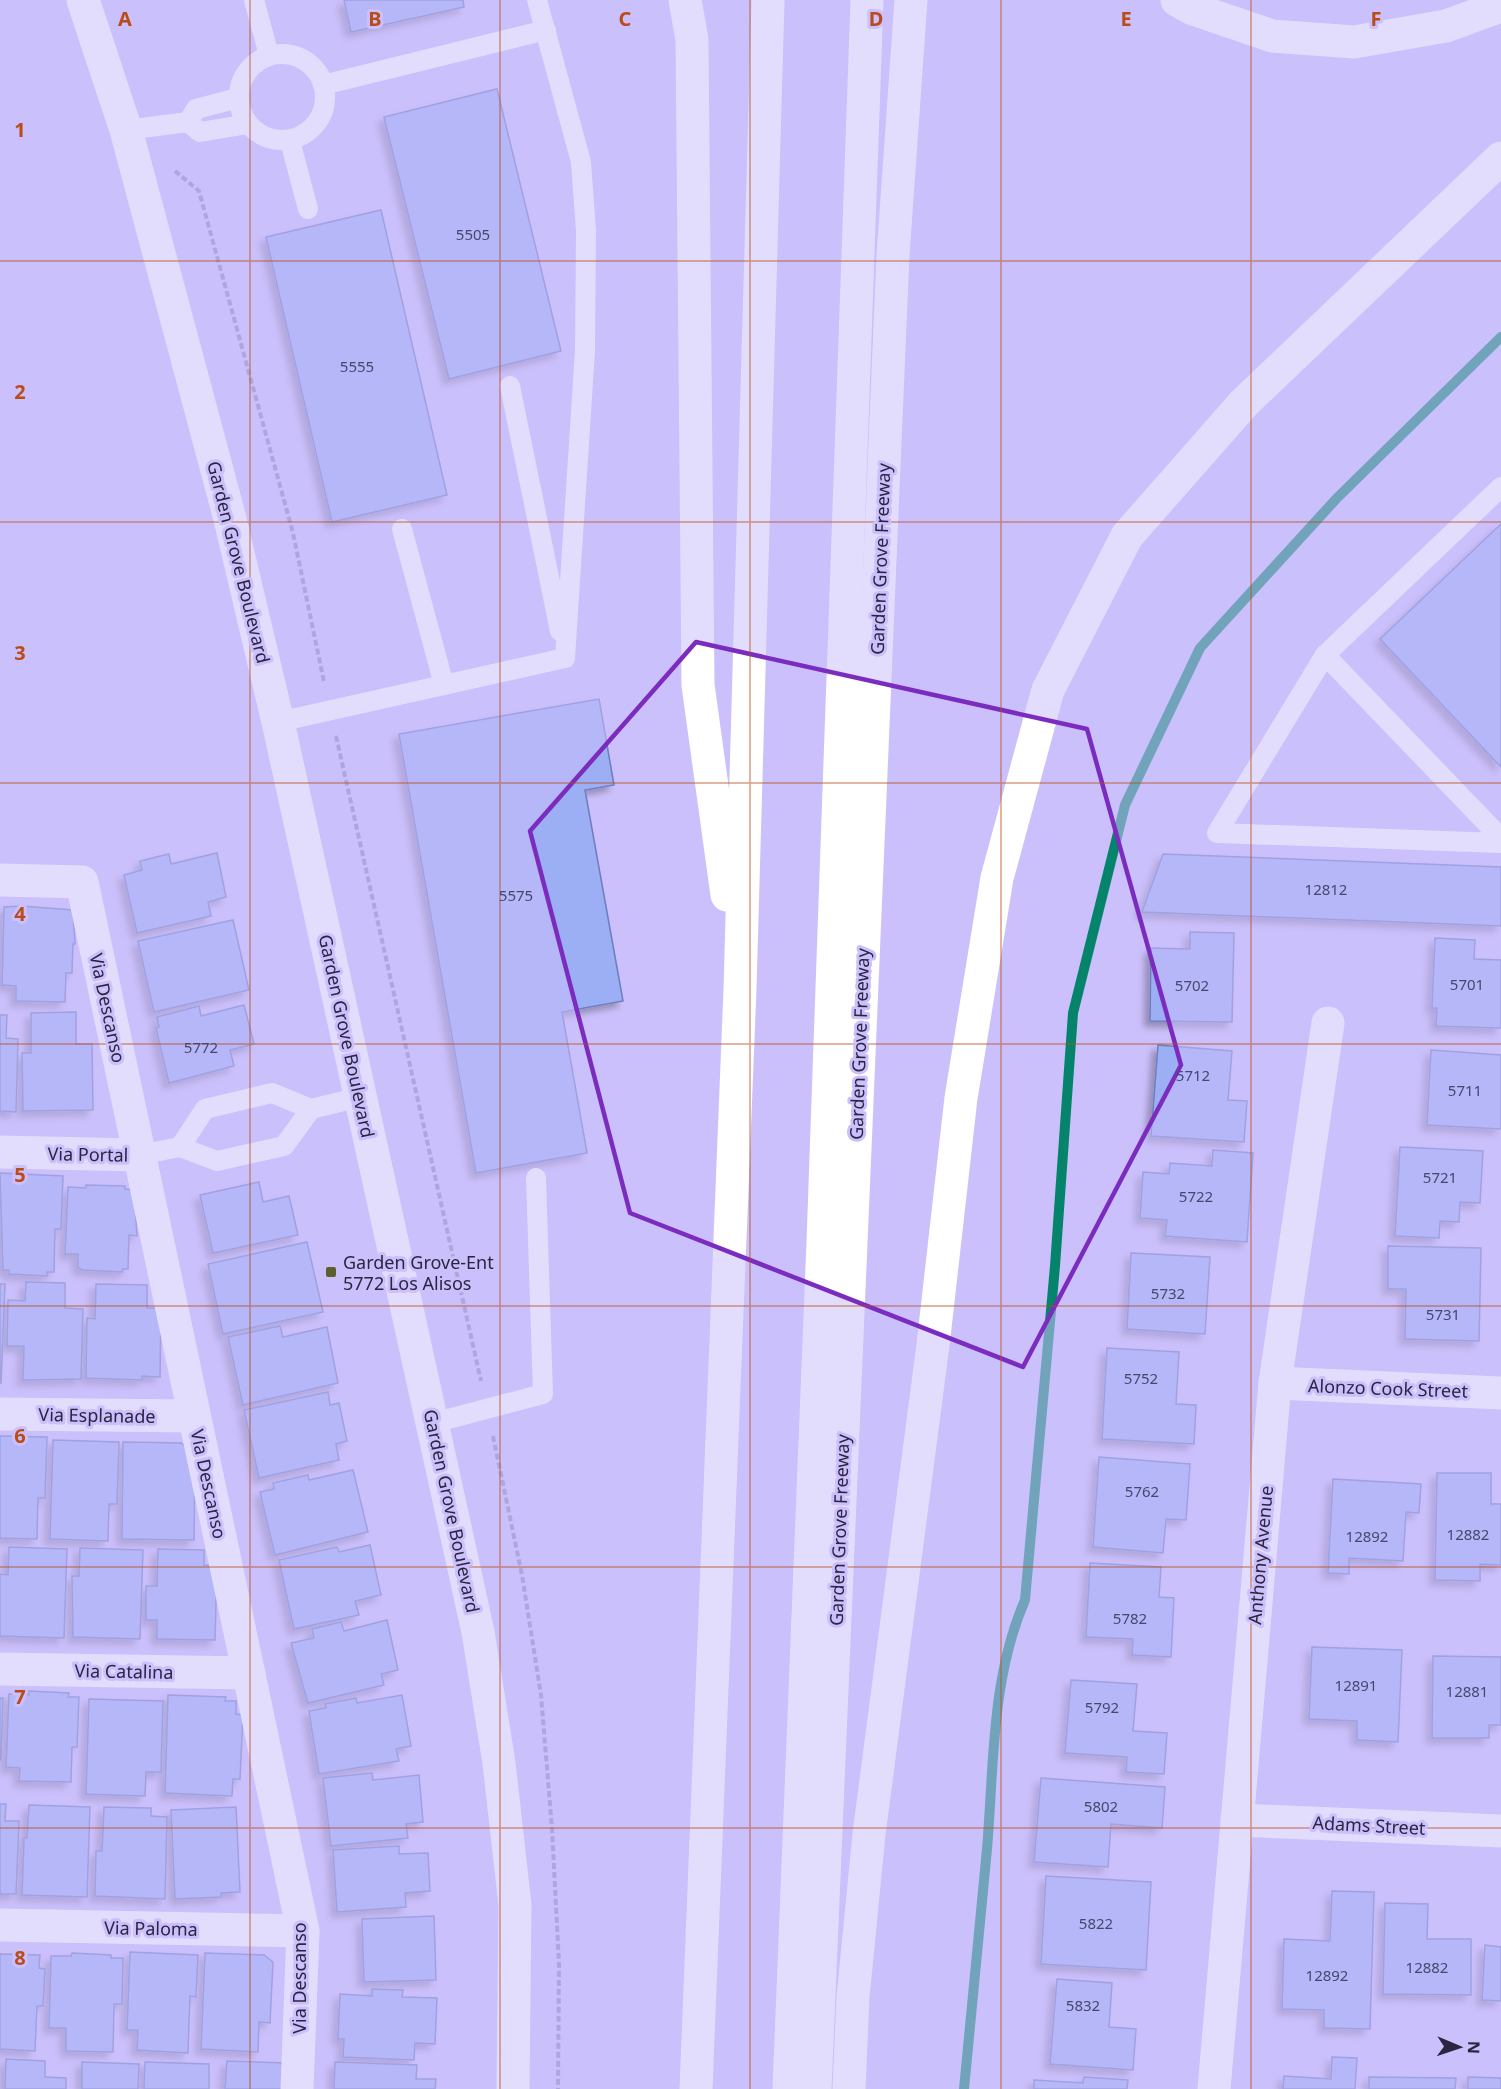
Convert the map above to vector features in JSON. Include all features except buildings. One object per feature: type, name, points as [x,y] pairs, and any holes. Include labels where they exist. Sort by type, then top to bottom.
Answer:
[{"type":"main road","name":"Garden Grove Boulevard","points":[[83,0],[126,130],[229,515],[278,722],[478,1632],[499,1763],[515,1905],[513,2089]]},
{"type":"main road","points":[[685,0],[692,40],[698,686],[740,989]]},
{"type":"main road","points":[[696,2089],[740,989],[768,0]]},
{"type":"main road","points":[[789,2089],[823,1242],[867,0]]},
{"type":"main road","name":"Garden Grove Freeway","points":[[815,2089],[893,255],[911,0]]},
{"type":"main road","points":[[1177,0],[1193,9],[1272,36],[1354,42],[1446,26],[1501,6]]},
{"type":"main road","points":[[849,2089],[853,1997],[869,1834],[932,1357],[961,1098],[997,878],[1048,690],[1127,536],[1245,403],[1501,158]]},
{"type":"main road","name":"Via Descanso","points":[[0,880],[82,882],[303,1931],[297,2089]]},
{"type":"main road","name":"Anthony Avenue","points":[[1214,2089],[1275,1383],[1328,1023]]},
{"type":"main road","name":"Via Portal","points":[[0,1152],[139,1155]]},
{"type":"main road","name":"Alonzo Cook Street","points":[[1275,1383],[1501,1393]]},
{"type":"main road","name":"Via Esplanade","points":[[0,1414],[194,1416]]},
{"type":"main road","name":"Via Catalina","points":[[0,1669],[249,1674]]},
{"type":"main road","name":"Adams Street","points":[[1237,1820],[1501,1831]]},
{"type":"main road","name":"Via Paloma","points":[[0,1925],[303,1931]]},
{"type":"lane","points":[[254,0],[269,56]]},
{"type":"lane","points":[[537,0],[581,162],[586,231],[585,351],[565,658]]},
{"type":"lane","points":[[323,86],[546,30]]},
{"type":"lane","points":[[282,53],[309,62],[318,73],[323,86],[325,100],[322,115],[314,127],[290,141],[273,140],[259,134],[248,124],[241,111],[238,98],[240,84],[247,71],[256,62],[269,56],[282,53]]},
{"type":"lane","points":[[188,122],[196,109],[238,98]]},
{"type":"lane","points":[[126,130],[188,122],[200,132],[248,124]]},
{"type":"lane","points":[[290,141],[308,209]]},
{"type":"lane","points":[[510,386],[565,658]]},
{"type":"lane","points":[[1501,487],[1325,655],[1217,833],[1501,843]]},
{"type":"lane","points":[[402,529],[444,685]]},
{"type":"lane","points":[[1325,655],[1501,838]]},
{"type":"lane","points":[[278,722],[565,658]]},
{"type":"lane","points":[[180,1147],[205,1109],[272,1094],[310,1109],[360,1096]]},
{"type":"lane","points":[[139,1155],[180,1147],[217,1161],[284,1146],[310,1109]]},
{"type":"lane","points":[[433,1423],[543,1394],[536,1178]]},
{"type":"path","points":[[199,191],[293,533],[330,710],[487,1409],[522,1575],[541,1695],[552,1829],[559,1964],[558,2089]]},
{"type":"highlighted area","points":[[696,642],[1087,729],[1181,1065],[1023,1367],[630,1213],[530,831]]},
{"type":"waterway","points":[[964,2089],[987,1849],[996,1722],[1006,1660],[1025,1600],[1055,1266],[1073,1013],[1125,805],[1200,648],[1337,498],[1501,337]]},
{"type":"place","name":"Garden Grove-Ent 5772 Los Alisos","points":[[331,1272]]}]
